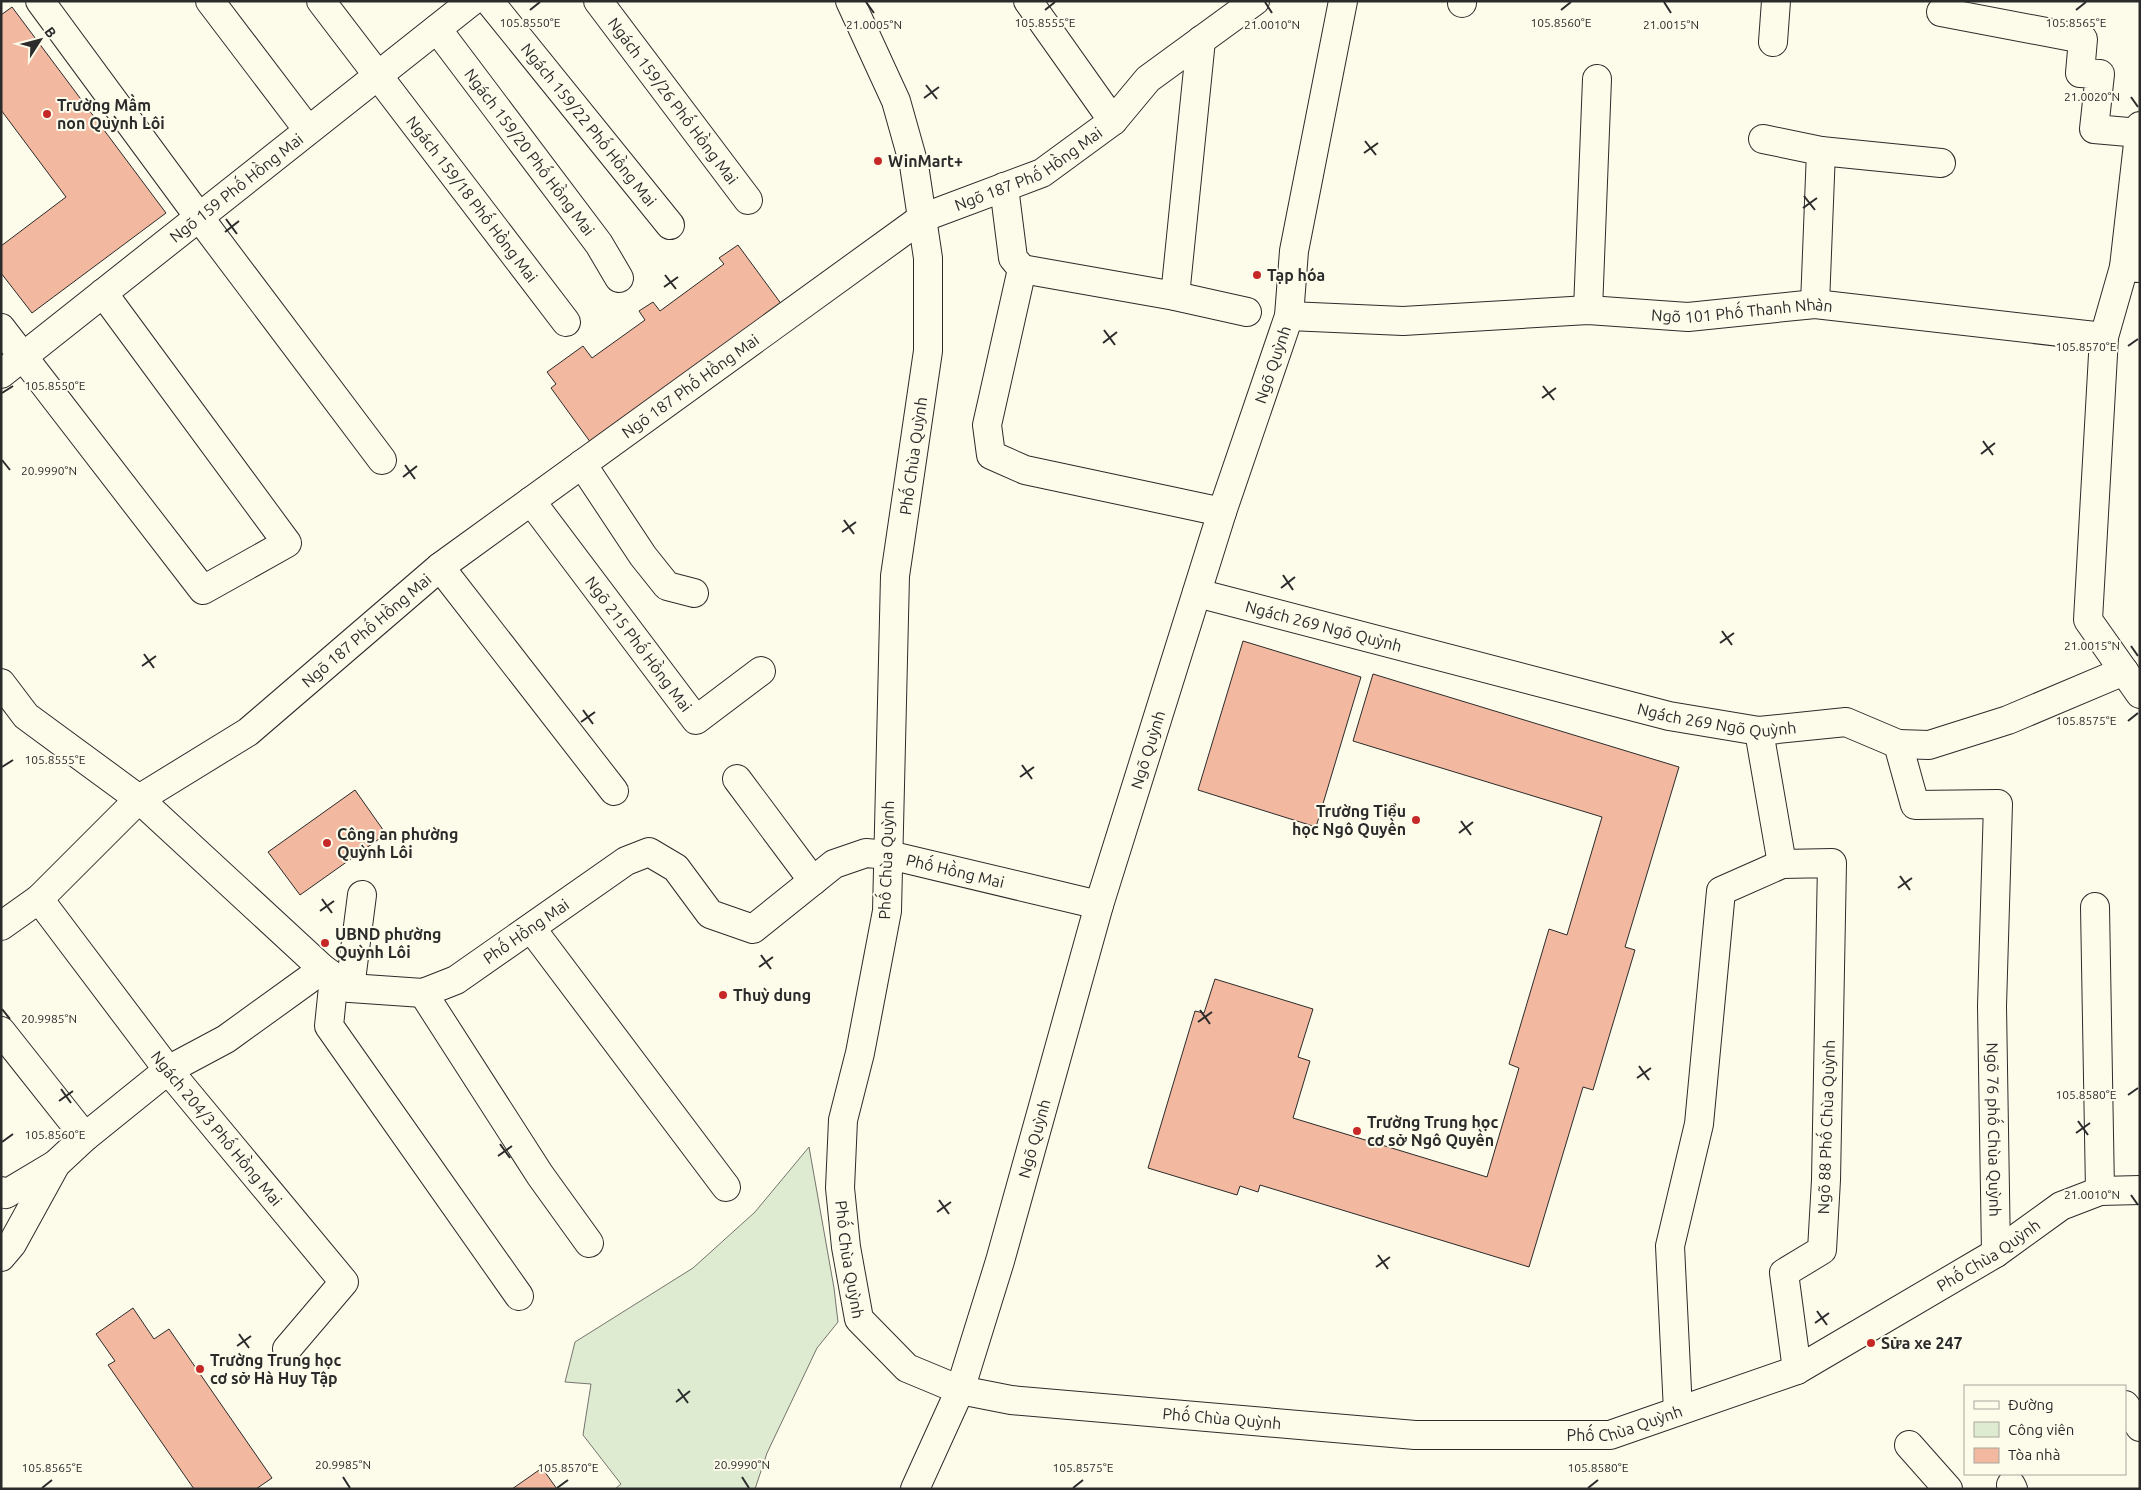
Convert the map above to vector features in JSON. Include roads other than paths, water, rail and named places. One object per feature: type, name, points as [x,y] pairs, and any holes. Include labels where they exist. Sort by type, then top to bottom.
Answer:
[{"type":"street","points":[[40,1],[199,218],[382,460]]},
{"type":"street","points":[[210,1],[308,130]]},
{"type":"street","name":"Ngách 159/18 Phố Hồng Mai","points":[[321,1],[566,322]]},
{"type":"street","name":"Ngõ 159 Phố Hồng Mai","points":[[1,374],[472,1]]},
{"type":"street","name":"Ngách 159/22 Phố Hồng Mai","points":[[489,1],[670,224]]},
{"type":"street","name":"Ngách 159/26 Phố Hồng Mai","points":[[598,1],[748,200]]},
{"type":"street","name":"Phố Chùa Quỳnh","points":[[850,1],[896,101],[914,165],[928,258],[928,351],[896,576],[887,911],[860,1053],[842,1120],[840,1188],[846,1247],[859,1318],[907,1368],[960,1390],[1011,1400],[1414,1435],[1610,1435],[1798,1370],[1996,1253],[2061,1206],[2100,1191],[2140,1190]]},
{"type":"street","points":[[1028,1],[1113,121]]},
{"type":"street","name":"Ngõ 187 Phố Hồng Mai","points":[[1,926],[39,899],[139,799],[248,732],[440,567],[922,218],[1042,173],[1113,121],[1148,79],[1255,1]]},
{"type":"street","name":"Ngõ Quỳnh","points":[[915,1489],[960,1390],[1000,1261],[1099,905],[1222,512],[1289,316],[1294,251],[1343,1]]},
{"type":"street","points":[[1774,42],[1776,1]]},
{"type":"street","points":[[1941,12],[2083,39],[2080,73],[2100,74],[2094,129],[2140,133]]},
{"type":"street","name":"Ngách 159/20 Phố Hồng Mai","points":[[436,29],[599,244],[619,278]]},
{"type":"street","points":[[1175,296],[1201,40]]},
{"type":"street","points":[[1588,310],[1597,79]]},
{"type":"street","points":[[2140,126],[2132,268],[2104,337],[2088,620],[2140,694]]},
{"type":"street","points":[[1763,139],[1821,151],[1941,162]]},
{"type":"street","points":[[1815,304],[1821,151]]},
{"type":"street","points":[[1004,188],[1013,258],[1022,268],[1175,296],[1247,312]]},
{"type":"street","points":[[1022,268],[987,425],[991,455],[1026,470],[1222,512]]},
{"type":"street","points":[[1,328],[203,590],[287,543],[103,293]]},
{"type":"street","name":"Ngõ 101 Phố Thanh Nhàn","points":[[1289,316],[1403,321],[1588,310],[1688,317],[1815,304],[2104,337]]},
{"type":"street","points":[[582,464],[643,556],[667,586],[694,593]]},
{"type":"street","name":"Ngõ 215 Phố Hồng Mai","points":[[531,501],[696,720],[762,670]]},
{"type":"street","points":[[440,567],[614,791]]},
{"type":"street","name":"Ngách 269 Ngõ Quỳnh","points":[[1198,593],[1669,716],[1759,731],[1846,722],[1898,744]]},
{"type":"street","points":[[1898,744],[1929,745],[2008,720],[2124,671]]},
{"type":"street","points":[[1,683],[26,716],[139,799],[336,978]]},
{"type":"street","points":[[1678,1411],[1670,1246],[1699,1124],[1721,891],[1782,864],[1759,731]]},
{"type":"street","name":"Ngõ 76 phố Chùa Quỳnh","points":[[1898,744],[1915,805],[1998,804],[1992,1006],[1996,1253]]},
{"type":"street","points":[[737,779],[813,881]]},
{"type":"street","name":"Phố Hồng Mai","points":[[336,978],[423,993],[456,980],[626,861],[649,852],[676,868],[710,914],[753,929],[834,864],[866,853],[888,855],[1099,905]]},
{"type":"street","name":"Ngõ 88 Phố Chùa Quỳnh","points":[[1782,864],[1832,863],[1826,1180],[1822,1250],[1784,1273],[1798,1370]]},
{"type":"street","points":[[362,895],[336,978],[329,1026],[519,1296]]},
{"type":"street","name":"Ngách 204/3 Phố Hồng Mai","points":[[39,899],[168,1070],[344,1282],[287,1350]]},
{"type":"street","points":[[2095,907],[2100,1191]]},
{"type":"street","points":[[531,928],[726,1187]]},
{"type":"street","points":[[1,1191],[6,1194],[56,1164],[85,1137],[168,1070],[336,978]]},
{"type":"street","points":[[423,993],[540,1175],[589,1244]]},
{"type":"street","points":[[1,1031],[85,1137]]},
{"type":"street","points":[[1,1257],[12,1244],[56,1164]]},
{"type":"street","points":[[2126,1407],[2140,1427]]},
{"type":"street","points":[[1909,1445],[1948,1489]]},
{"type":"place","name":"Trường Mầm non Quỳnh Lôi","points":[[47,114]]},
{"type":"place","name":"WinMart+","points":[[878,161]]},
{"type":"place","name":"Tạp hóa","points":[[1257,275]]},
{"type":"place","name":"Trường Tiểu học Ngô Quyền","points":[[1416,820]]},
{"type":"place","name":"Công an phường Quỳnh Lôi","points":[[327,843]]},
{"type":"place","name":"UBND phường Quỳnh Lôi","points":[[325,943]]},
{"type":"place","name":"Thuỳ dung","points":[[723,995]]},
{"type":"place","name":"Trường Trung học cơ sở Ngô Quyền","points":[[1357,1131]]},
{"type":"place","name":"Sửa xe 247","points":[[1871,1343]]},
{"type":"place","name":"Trường Trung học cơ sở Hà Huy Tập","points":[[200,1369]]}]
